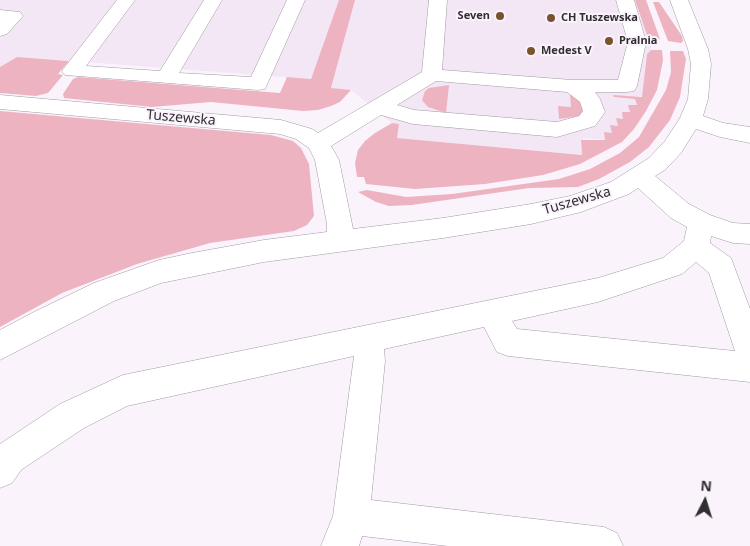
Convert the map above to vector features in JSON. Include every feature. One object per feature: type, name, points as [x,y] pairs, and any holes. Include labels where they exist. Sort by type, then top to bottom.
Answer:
[{"type":"street","points":[[45,106],[126,0]]},
{"type":"street","points":[[166,78],[213,0]]},
{"type":"street","points":[[72,71],[258,84],[296,0]]},
{"type":"street","points":[[432,75],[438,0]]},
{"type":"street","points":[[340,241],[340,224],[327,160],[318,143],[432,75],[572,86],[627,86],[637,42],[626,0]]},
{"type":"street","name":"Tuszewska","points":[[0,346],[104,292],[159,272],[224,257],[489,221],[539,212],[592,199],[620,188],[657,164],[674,147],[692,119],[698,99],[701,64],[698,49],[679,0]]},
{"type":"street","points":[[0,15],[14,16],[0,30]]},
{"type":"street","points":[[380,107],[412,117],[557,130],[587,121],[594,112],[590,99],[572,86]]},
{"type":"street","name":"Tuszewska","points":[[0,102],[281,127],[304,134],[318,143]]},
{"type":"street","points":[[692,119],[720,130],[750,134]]},
{"type":"street","points":[[639,176],[680,211],[721,266],[750,351]]},
{"type":"street","points":[[0,471],[9,458],[72,416],[124,391],[598,290],[672,266],[699,235],[750,234]]},
{"type":"street","points":[[492,314],[508,342],[750,367]]},
{"type":"street","points":[[368,339],[370,361],[345,531],[604,546]]},
{"type":"shaded area","points":[[0,0],[339,0],[311,79],[18,57],[0,67]]},
{"type":"shaded area","points":[[339,0],[355,0],[331,88],[351,90],[340,102],[331,106],[318,110],[303,111],[211,102],[152,107],[64,98],[63,94],[73,79],[78,77],[280,93],[287,77],[311,79]]},
{"type":"shaded area","points":[[355,0],[635,0],[647,35],[651,37],[651,50],[647,54],[643,96],[614,97],[635,99],[637,105],[606,140],[584,138],[580,142],[583,155],[397,138],[399,124],[392,123],[351,90],[331,88]]},
{"type":"shaded area","points":[[635,0],[646,0],[660,39],[647,35]]},
{"type":"shaded area","points":[[653,2],[659,2],[682,36],[683,41],[681,43],[668,41]]},
{"type":"shaded area","points":[[651,50],[662,50],[663,60],[657,90],[646,111],[634,129],[622,142],[580,164],[543,175],[485,184],[415,189],[366,184],[364,177],[357,177],[355,163],[358,150],[375,133],[392,123],[399,124],[397,138],[582,155],[581,140],[605,140],[604,132],[612,133],[610,125],[618,126],[616,118],[623,119],[622,112],[630,112],[628,105],[637,105],[635,99],[614,97],[613,95],[642,97],[647,54]]},
{"type":"shaded area","points":[[670,51],[683,51],[686,59],[680,97],[670,120],[649,147],[630,162],[599,179],[578,187],[529,188],[412,205],[389,206],[376,202],[358,192],[367,190],[406,197],[452,194],[559,179],[590,169],[620,153],[639,137],[666,90],[671,72]]},
{"type":"shaded area","points":[[17,57],[69,61],[58,74],[63,75],[48,93],[36,96],[0,93],[0,67]]},
{"type":"shaded area","points":[[449,85],[446,113],[428,107],[422,100],[425,91],[429,88]]},
{"type":"shaded area","points":[[570,94],[582,102],[584,112],[579,116],[559,119],[558,106],[571,107]]},
{"type":"shaded area","points":[[0,111],[271,135],[293,141],[301,148],[309,164],[314,216],[307,225],[294,231],[210,243],[137,264],[62,293],[0,327]]},
{"type":"place","name":"Seven","points":[[500,16]]},
{"type":"place","name":"CH Tuszewska","points":[[551,18]]},
{"type":"place","name":"Pralnia","points":[[609,41]]},
{"type":"place","name":"Medest V","points":[[531,51]]}]
